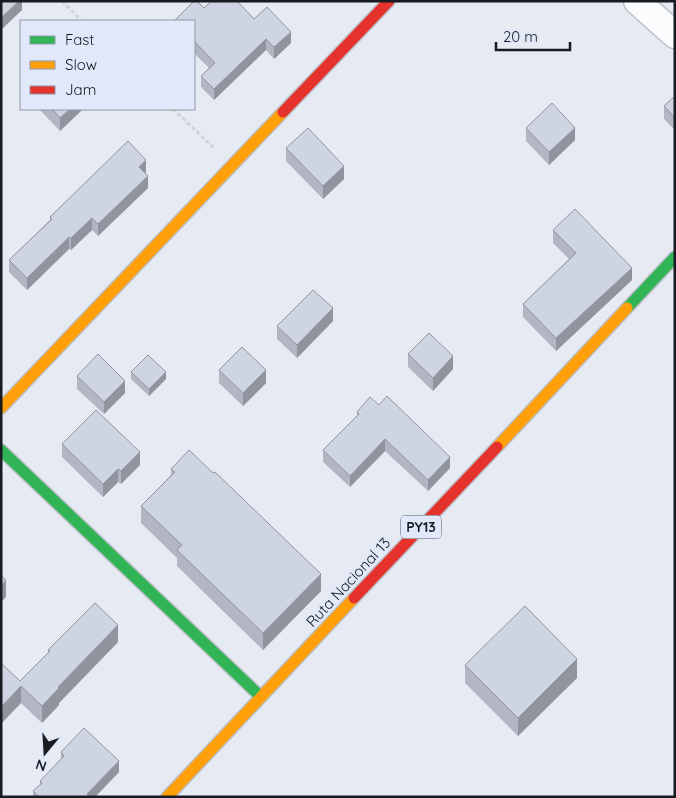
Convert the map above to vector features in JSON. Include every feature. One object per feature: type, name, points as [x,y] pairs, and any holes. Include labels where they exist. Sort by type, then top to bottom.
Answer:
[{"type":"main road","points":[[1,408],[389,1]]},
{"type":"main road","name":"Ruta Nacional 13","points":[[167,797],[675,257]]},
{"type":"main road","points":[[1,450],[260,696]]},
{"type":"street","points":[[637,1],[675,35]]},
{"type":"path","points":[[62,1],[81,20]]},
{"type":"path","points":[[174,110],[233,166]]},
{"type":"building","points":[[1,1],[19,1],[1,18]]},
{"type":"building","points":[[194,1],[197,1],[204,8],[212,1],[237,1],[254,19],[267,7],[291,32],[274,47],[266,39],[214,89],[201,76],[215,63],[195,42],[195,20],[175,20]]},
{"type":"building","points":[[675,96],[675,118],[664,106]]},
{"type":"building","points":[[552,103],[575,128],[549,152],[526,128]]},
{"type":"building","points":[[53,110],[69,110],[60,118]]},
{"type":"building","points":[[308,128],[344,166],[323,186],[286,148]]},
{"type":"building","points":[[128,141],[146,160],[139,167],[148,176],[98,224],[92,218],[71,238],[69,237],[27,278],[9,260]]},
{"type":"building","points":[[575,209],[632,268],[556,338],[523,304],[576,253],[553,230]]},
{"type":"building","points":[[313,290],[333,308],[297,345],[277,326]]},
{"type":"building","points":[[429,333],[453,356],[433,378],[408,354]]},
{"type":"building","points":[[242,347],[266,370],[243,393],[219,370]]},
{"type":"building","points":[[98,354],[125,381],[104,402],[77,376]]},
{"type":"building","points":[[148,355],[166,372],[149,389],[131,372]]},
{"type":"building","points":[[387,396],[450,457],[428,480],[385,439],[350,476],[323,450],[359,414],[357,412],[370,397],[379,405]]},
{"type":"building","points":[[96,410],[140,452],[121,471],[118,469],[103,484],[62,444]]},
{"type":"building","points":[[189,450],[213,473],[215,472],[321,574],[263,633],[177,550],[182,545],[141,506],[175,472],[171,469]]},
{"type":"building","points":[[1,576],[6,580],[1,586]]},
{"type":"building","points":[[95,603],[118,625],[42,706],[21,686],[1,707],[1,663],[20,681]]},
{"type":"building","points":[[525,606],[577,659],[518,718],[465,665]]},
{"type":"building","points":[[84,728],[119,761],[87,794],[90,797],[39,797],[33,791],[64,756],[61,752]]},
{"type":"traffic: fast","points":[[627,308],[675,257]]},
{"type":"traffic: fast","points":[[1,450],[260,696]]},
{"type":"traffic: slow","points":[[1,408],[283,112]]},
{"type":"traffic: slow","points":[[497,447],[627,308]]},
{"type":"traffic: slow","points":[[167,797],[354,598]]},
{"type":"traffic: jam","points":[[283,112],[389,1]]},
{"type":"traffic: jam","points":[[354,598],[497,447]]}]
